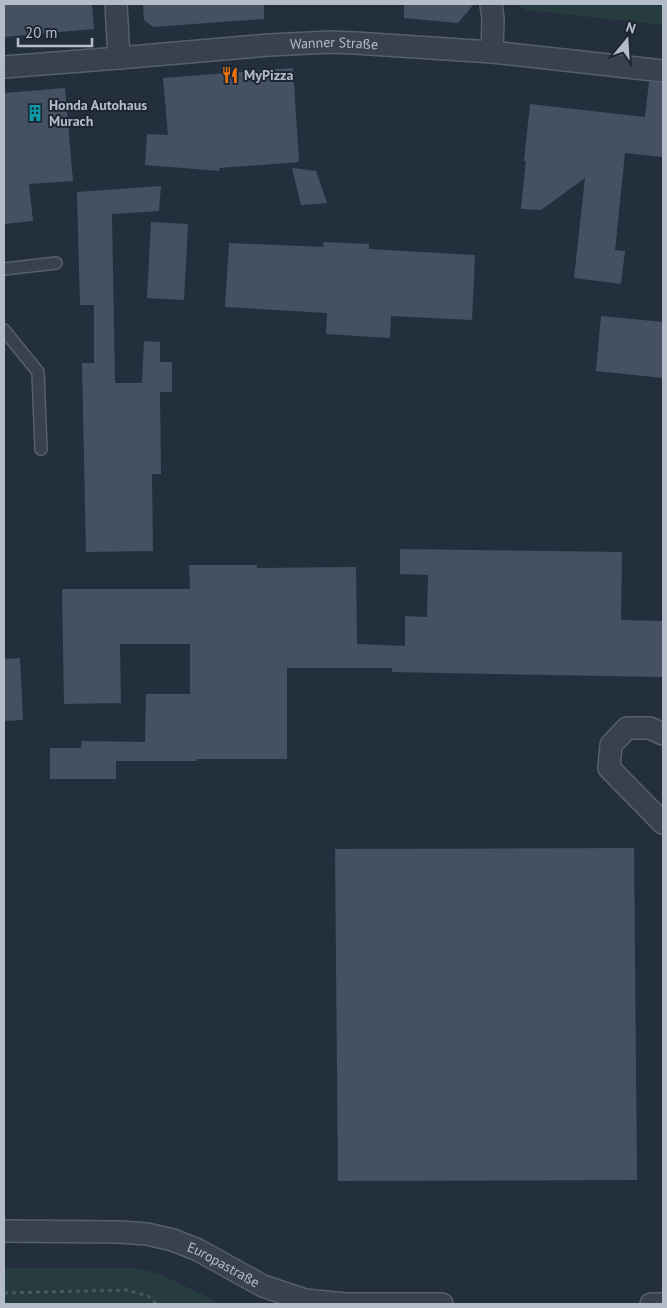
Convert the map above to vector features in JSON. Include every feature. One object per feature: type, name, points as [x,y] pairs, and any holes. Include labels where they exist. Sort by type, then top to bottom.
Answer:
[{"type":"street","points":[[116,4],[118,58]]},
{"type":"street","points":[[491,4],[493,19],[492,52]]},
{"type":"street","name":"Wanner Straße","points":[[4,67],[268,45],[331,42],[492,52],[663,70]]},
{"type":"street","points":[[663,734],[650,728],[627,728],[612,745],[610,768],[663,824]]},
{"type":"street","name":"Europastraße","points":[[4,1231],[147,1234],[173,1240],[198,1250],[262,1286],[306,1300],[346,1304],[442,1304]]},
{"type":"street","points":[[651,1304],[663,1304]]},
{"type":"lane","points":[[4,269],[56,264]]},
{"type":"lane","points":[[4,330],[38,372],[41,448]]},
{"type":"path","points":[[4,1293],[126,1290],[148,1296],[157,1304]]},
{"type":"green space","points":[[518,4],[663,4],[663,25],[527,10]]},
{"type":"green space","points":[[4,1268],[131,1268],[158,1273],[218,1304],[4,1304]]},
{"type":"building","points":[[4,4],[92,4],[94,29],[4,37]]},
{"type":"building","points":[[143,4],[264,4],[264,19],[153,27],[144,20]]},
{"type":"building","points":[[404,4],[474,4],[458,23],[404,18]]},
{"type":"building","points":[[293,68],[299,162],[219,168],[220,171],[145,165],[147,134],[168,135],[163,78]]},
{"type":"building","points":[[649,82],[663,83],[663,157],[625,153],[615,250],[625,251],[621,284],[574,278],[585,178],[541,210],[521,209],[530,104],[645,117]]},
{"type":"building","points":[[65,88],[73,181],[29,184],[33,221],[4,224],[4,93]]},
{"type":"building","points":[[292,168],[316,171],[327,203],[301,205]]},
{"type":"building","points":[[161,186],[159,211],[112,214],[115,383],[142,383],[144,341],[160,342],[160,362],[172,362],[172,392],[160,392],[161,474],[152,474],[153,551],[86,552],[82,363],[94,363],[94,305],[80,305],[77,192]]},
{"type":"building","points":[[151,222],[188,224],[184,300],[147,298]]},
{"type":"building","points":[[323,242],[369,244],[369,249],[475,255],[472,320],[391,316],[390,338],[326,334],[327,313],[225,307],[229,243],[324,247]]},
{"type":"building","points":[[601,316],[663,322],[663,378],[596,371]]},
{"type":"building","points":[[400,549],[622,552],[621,620],[662,621],[662,677],[392,672],[392,668],[287,668],[287,759],[116,761],[116,779],[50,779],[50,748],[81,748],[82,741],[145,742],[146,694],[190,694],[190,644],[120,644],[121,703],[64,704],[62,589],[190,589],[189,565],[257,565],[257,568],[356,567],[357,644],[405,646],[405,616],[427,617],[428,575],[400,574]]},
{"type":"building","points":[[20,658],[23,720],[4,721],[4,659]]},
{"type":"building","points":[[634,848],[637,1180],[338,1181],[335,849]]},
{"type":"place","name":"MyPizza","points":[[230,75]]},
{"type":"place","name":"Honda Autohaus Murach","points":[[35,113]]}]
